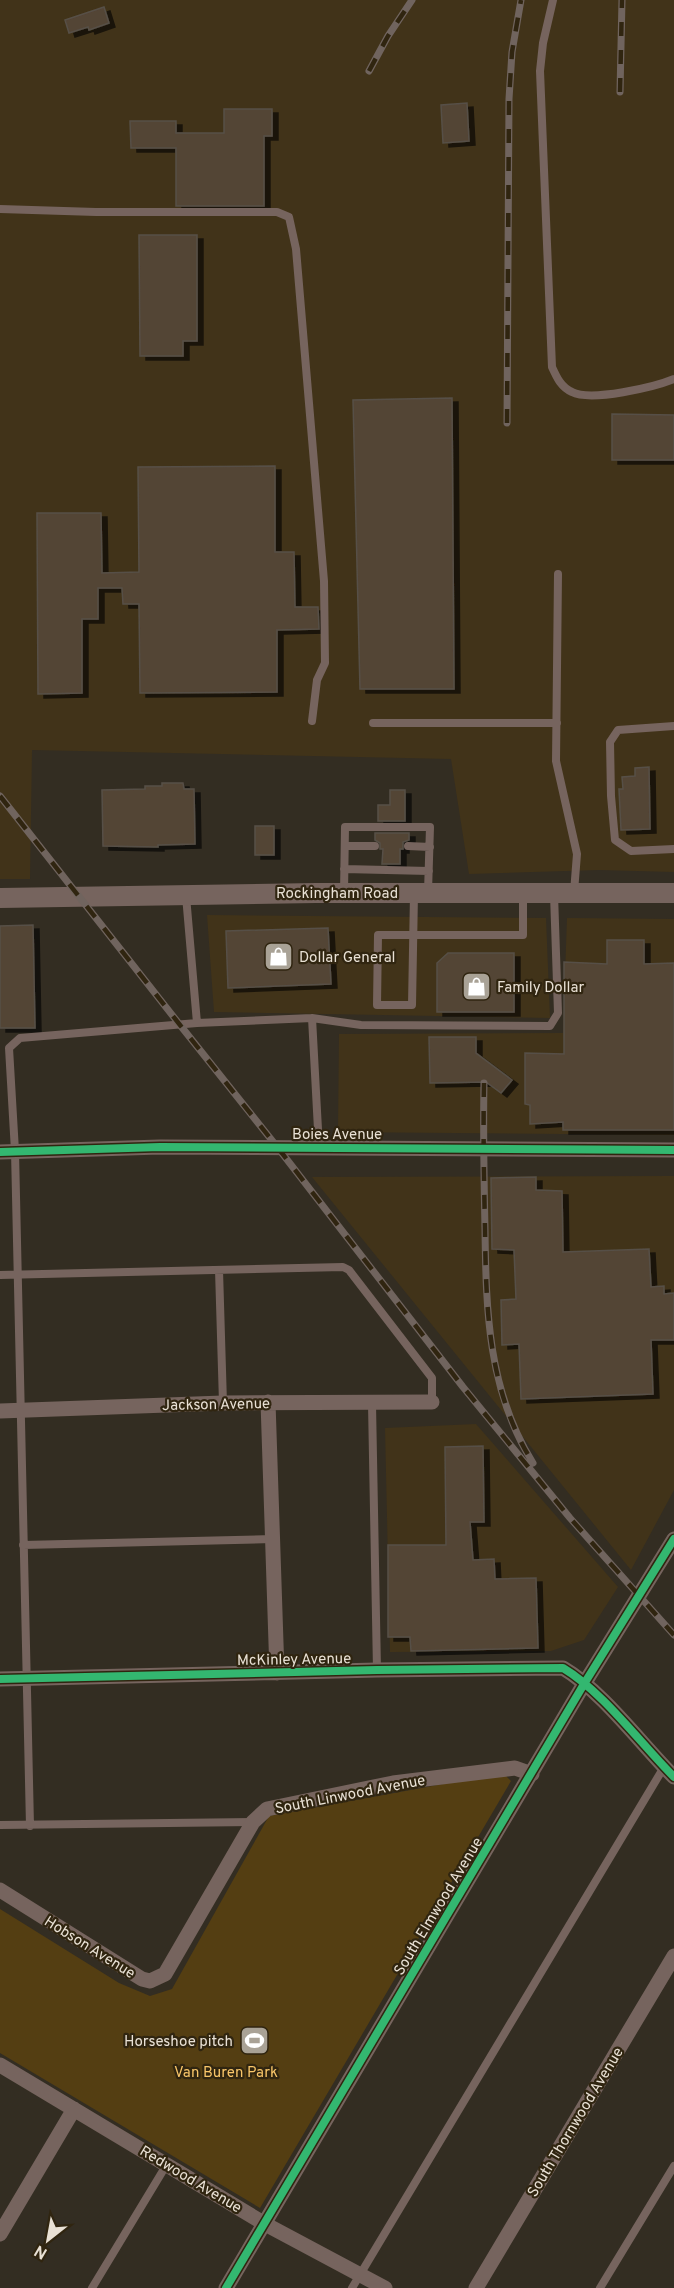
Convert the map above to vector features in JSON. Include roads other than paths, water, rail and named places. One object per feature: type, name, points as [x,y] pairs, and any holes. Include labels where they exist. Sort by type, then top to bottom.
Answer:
[{"type":"street","name":"Rockingham Road","points":[[0,898],[344,892],[674,893]]},
{"type":"street","name":"Boies Avenue","points":[[8,1151],[160,1147],[674,1150]]},
{"type":"street","name":"Jackson Avenue","points":[[0,1411],[268,1402],[372,1404],[432,1402]]},
{"type":"street","points":[[268,1402],[277,1672]]},
{"type":"street","name":"South Elmwood Avenue","points":[[226,2288],[584,1683],[638,1596],[669,1554],[674,1539]]},
{"type":"street","name":"McKinley Avenue","points":[[0,1679],[563,1668],[584,1683],[669,1772]]},
{"type":"street","name":"South Linwood Avenue","points":[[175,1956],[253,1822],[267,1809],[393,1783],[515,1768],[532,1774]]},
{"type":"street","name":"Hobson Avenue","points":[[0,1890],[142,1979],[150,1981],[165,1974],[175,1956]]},
{"type":"street","name":"South Thornwood Avenue","points":[[476,2288],[674,1956]]},
{"type":"street","name":"Redwood Avenue","points":[[0,2065],[167,2164],[356,2282],[385,2288]]},
{"type":"street","points":[[0,2233],[74,2109]]},
{"type":"lane","points":[[553,0],[543,43],[540,71],[552,367],[559,382],[574,394],[601,396],[662,384],[674,379]]},
{"type":"lane","points":[[0,209],[96,212],[277,212],[289,217],[296,249],[324,581],[325,663],[317,680],[312,721]]},
{"type":"lane","points":[[558,574],[556,761],[577,854],[574,894]]},
{"type":"lane","points":[[373,723],[557,723]]},
{"type":"lane","points":[[674,726],[618,730],[610,742],[615,840],[631,851],[674,849]]},
{"type":"lane","points":[[344,892],[345,827],[430,827],[429,871],[421,893],[412,936],[412,1005],[377,1005],[378,935],[412,936],[523,935],[523,893]]},
{"type":"lane","points":[[345,846],[375,846]]},
{"type":"lane","points":[[408,846],[430,847]]},
{"type":"lane","points":[[344,869],[429,871]]},
{"type":"lane","points":[[30,1826],[18,1275],[8,1151],[9,1048],[20,1038],[197,1023],[312,1018],[361,1025],[550,1026],[558,1013],[554,893]]},
{"type":"lane","points":[[186,894],[197,1023]]},
{"type":"lane","points":[[312,1018],[319,1148]]},
{"type":"lane","points":[[0,1275],[343,1267],[349,1270],[432,1378],[432,1402]]},
{"type":"lane","points":[[219,1270],[223,1403]]},
{"type":"lane","points":[[372,1404],[377,1670]]},
{"type":"lane","points":[[23,1545],[273,1539]]},
{"type":"lane","points":[[356,2282],[669,1772]]},
{"type":"lane","points":[[0,1825],[253,1822]]},
{"type":"lane","points":[[92,2288],[167,2164]]},
{"type":"lane","points":[[600,2288],[674,2166]]},
{"type":"railway","points":[[369,71],[388,36],[412,0]]},
{"type":"railway","points":[[507,423],[509,99],[512,52],[521,0]]},
{"type":"railway","points":[[620,92],[622,0]]},
{"type":"railway","points":[[0,796],[463,1387],[570,1518],[674,1635]]},
{"type":"railway","points":[[484,1083],[486,1260],[492,1350],[507,1408],[518,1436],[533,1463]]},
{"type":"place","name":"Dollar General","points":[[278,957]]},
{"type":"place","name":"Family Dollar","points":[[476,987]]},
{"type":"place","name":"Horseshoe pitch","points":[[254,2041]]},
{"type":"park label","name":"Van Buren Park","points":[[226,2072]]}]
